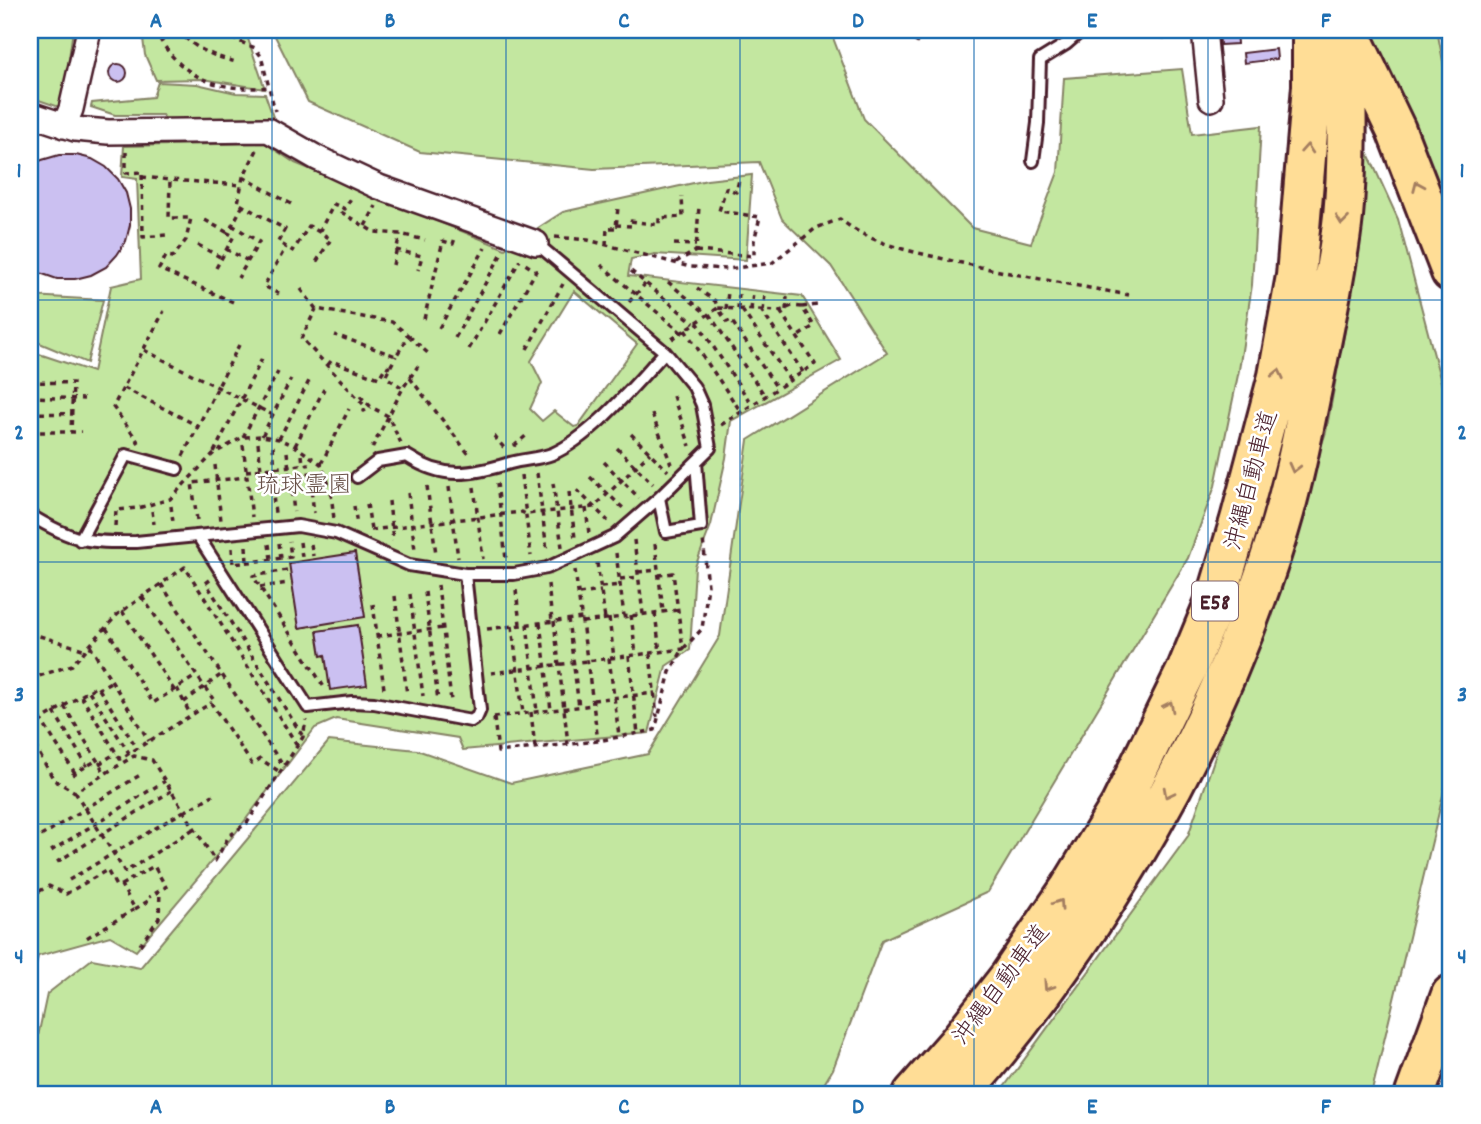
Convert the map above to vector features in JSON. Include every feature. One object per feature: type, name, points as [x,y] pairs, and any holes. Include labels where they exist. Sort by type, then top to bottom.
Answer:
[{"type":"highway","name":"沖縄自動車道","points":[[913,1094],[957,1044],[1010,976],[1070,888],[1106,829],[1120,806],[1187,669],[1218,594],[1278,376],[1296,276],[1312,86],[1312,30]]},
{"type":"highway","name":"沖縄自動車道","points":[[961,1094],[1040,999],[1118,880],[1194,743],[1255,602],[1279,527],[1306,420],[1343,216],[1347,133],[1346,30]]},
{"type":"highway","name":"E58","points":[[1346,30],[1395,130],[1431,215],[1451,272]]},
{"type":"highway","points":[[1415,1094],[1451,995]]},
{"type":"street","points":[[64,126],[71,109],[89,30]]},
{"type":"street","points":[[1205,30],[1211,99]]},
{"type":"street","points":[[30,114],[75,129],[126,132],[270,130],[317,158],[379,187],[464,216],[516,245]]},
{"type":"lane","points":[[1033,160],[1038,123],[1040,60],[1082,30]]},
{"type":"lane","points":[[30,515],[57,532],[80,540],[115,542],[298,526],[336,533],[396,561],[465,574],[514,574],[547,568],[574,557],[592,541],[617,535],[710,448],[702,405],[694,387],[662,350],[570,273],[516,245]]},
{"type":"lane","points":[[357,477],[378,461],[407,456],[424,468],[453,474],[482,471],[556,452],[602,418],[662,350]]},
{"type":"lane","points":[[80,540],[126,455],[177,469]]},
{"type":"lane","points":[[655,501],[666,532],[701,526],[696,462]]},
{"type":"lane","points":[[198,536],[308,707],[352,702],[386,704],[471,721],[477,717],[480,710],[465,574]]},
{"type":"path","points":[[236,62],[216,57],[192,46],[179,30],[161,41],[177,64],[205,81],[244,90],[270,87]]},
{"type":"path","points":[[213,30],[255,48],[261,55],[276,117],[243,177],[239,203],[285,229],[278,242],[293,251],[309,226],[331,239],[315,264]]},
{"type":"path","points":[[126,132],[126,173],[142,172],[143,237],[167,235]]},
{"type":"path","points":[[142,177],[242,185]]},
{"type":"path","points":[[243,177],[293,205]]},
{"type":"path","points":[[319,232],[334,204],[345,209],[361,178]]},
{"type":"path","points":[[170,180],[169,218],[191,218],[186,240],[173,257],[166,256],[159,269],[233,302]]},
{"type":"path","points":[[674,244],[754,256],[754,241],[760,217],[719,211],[726,188],[736,192],[739,180]]},
{"type":"path","points":[[616,225],[631,226],[631,221],[659,225],[659,218],[683,217],[682,196]]},
{"type":"path","points":[[228,233],[243,205]]},
{"type":"path","points":[[696,248],[699,206]]},
{"type":"path","points":[[606,244],[607,228],[616,228],[618,207]]},
{"type":"path","points":[[341,212],[374,232],[425,240]]},
{"type":"path","points":[[424,319],[443,241],[453,244],[464,216]]},
{"type":"path","points":[[439,328],[484,248],[516,245],[548,237],[588,240],[690,267],[728,269],[772,263],[816,228],[840,219],[856,232],[887,245],[994,271],[1129,295]]},
{"type":"path","points":[[205,220],[234,236],[216,268]]},
{"type":"path","points":[[233,225],[259,242],[238,278]]},
{"type":"path","points":[[393,265],[400,234]]},
{"type":"path","points":[[198,245],[222,258]]},
{"type":"path","points":[[500,334],[536,271],[524,263],[516,245]]},
{"type":"path","points":[[455,338],[516,245]]},
{"type":"path","points":[[469,349],[521,259],[516,245]]},
{"type":"path","points":[[279,294],[264,286],[286,247]]},
{"type":"path","points":[[675,263],[696,248]]},
{"type":"path","points":[[226,249],[248,261]]},
{"type":"path","points":[[396,250],[422,256],[418,270]]},
{"type":"path","points":[[601,265],[684,331],[741,412]]},
{"type":"path","points":[[631,271],[696,323],[752,405]]},
{"type":"path","points":[[527,349],[570,273]]},
{"type":"path","points":[[668,282],[709,314],[765,396]]},
{"type":"path","points":[[619,314],[645,283]]},
{"type":"path","points":[[697,288],[715,301],[727,322],[731,320],[777,388]]},
{"type":"path","points":[[301,289],[316,310],[392,322],[431,356]]},
{"type":"path","points":[[726,309],[728,292]]},
{"type":"path","points":[[740,292],[740,309],[790,380]]},
{"type":"path","points":[[751,310],[753,293]]},
{"type":"path","points":[[765,295],[762,311],[803,372]]},
{"type":"path","points":[[707,434],[815,364],[783,311],[787,297]]},
{"type":"path","points":[[662,350],[718,308],[783,311],[792,306],[817,305]]},
{"type":"path","points":[[797,337],[814,326],[802,307]]},
{"type":"path","points":[[316,310],[303,341],[365,406],[364,411],[371,407]]},
{"type":"path","points":[[139,458],[139,444],[113,407],[164,311]]},
{"type":"path","points":[[335,335],[396,356]]},
{"type":"path","points":[[403,388],[388,377],[396,356],[409,336]]},
{"type":"path","points":[[190,479],[177,469],[239,345]]},
{"type":"path","points":[[144,350],[273,415]]},
{"type":"path","points":[[115,542],[116,510],[138,508],[170,499],[213,454],[262,359]]},
{"type":"path","points":[[328,365],[331,360],[379,378],[386,366],[390,368]]},
{"type":"path","points":[[30,362],[30,412],[72,414]]},
{"type":"path","points":[[213,454],[243,438],[262,436],[279,439],[295,446],[321,464],[329,485],[348,488],[357,477],[403,388],[418,366]]},
{"type":"path","points":[[243,438],[278,372]]},
{"type":"path","points":[[410,378],[482,471]]},
{"type":"path","points":[[262,436],[291,379]]},
{"type":"path","points":[[279,439],[309,381]]},
{"type":"path","points":[[30,382],[73,383],[71,432]]},
{"type":"path","points":[[124,388],[198,426]]},
{"type":"path","points":[[295,446],[324,389]]},
{"type":"path","points":[[360,396],[371,407],[388,416],[407,456]]},
{"type":"path","points":[[673,396],[696,462]]},
{"type":"path","points":[[30,397],[84,399]]},
{"type":"path","points":[[321,464],[349,410]]},
{"type":"path","points":[[652,414],[677,480]]},
{"type":"path","points":[[30,432],[81,432]]},
{"type":"path","points":[[507,452],[528,434]]},
{"type":"path","points":[[631,434],[677,480]]},
{"type":"path","points":[[258,443],[261,469]]},
{"type":"path","points":[[243,445],[253,529]]},
{"type":"path","points":[[273,446],[275,468]]},
{"type":"path","points":[[617,448],[636,467],[655,501],[658,573],[663,611]]},
{"type":"path","points":[[287,452],[294,512]]},
{"type":"path","points":[[371,530],[501,514],[594,507],[650,453]]},
{"type":"path","points":[[302,455],[303,464]]},
{"type":"path","points":[[604,463],[622,480],[655,501]]},
{"type":"path","points":[[246,471],[308,464],[314,513]]},
{"type":"path","points":[[215,465],[233,564],[291,557],[287,526]]},
{"type":"path","points":[[270,468],[275,513]]},
{"type":"path","points":[[521,473],[531,556]]},
{"type":"path","points":[[537,473],[547,550]]},
{"type":"path","points":[[198,536],[192,483],[247,477]]},
{"type":"path","points":[[590,477],[633,520],[643,614]]},
{"type":"path","points":[[497,481],[507,562]]},
{"type":"path","points":[[553,483],[562,548]]},
{"type":"path","points":[[474,485],[484,563]]},
{"type":"path","points":[[427,486],[436,558]]},
{"type":"path","points":[[449,487],[458,561]]},
{"type":"path","points":[[577,491],[617,535],[624,617]]},
{"type":"path","points":[[569,492],[576,543]]},
{"type":"path","points":[[331,494],[336,533]]},
{"type":"path","points":[[408,494],[417,566]]},
{"type":"path","points":[[389,501],[396,561]]},
{"type":"path","points":[[367,504],[373,550]]},
{"type":"path","points":[[586,508],[607,619],[619,737]]},
{"type":"path","points":[[494,717],[498,752],[598,741],[655,730],[670,672],[683,649],[702,629],[708,586],[701,526]]},
{"type":"path","points":[[574,557],[598,741]]},
{"type":"path","points":[[30,679],[72,665],[122,611],[185,568],[297,746]]},
{"type":"path","points":[[547,568],[568,744]]},
{"type":"path","points":[[287,570],[253,576],[324,687]]},
{"type":"path","points":[[222,573],[206,583],[303,737]]},
{"type":"path","points":[[619,579],[638,574],[673,573],[683,649]]},
{"type":"path","points":[[514,574],[520,625]]},
{"type":"path","points":[[260,587],[289,583]]},
{"type":"path","points":[[162,584],[284,767]]},
{"type":"path","points":[[438,585],[453,717]]},
{"type":"path","points":[[579,594],[620,585]]},
{"type":"path","points":[[425,592],[440,715]]},
{"type":"path","points":[[411,594],[425,712]]},
{"type":"path","points":[[395,596],[408,709]]},
{"type":"path","points":[[142,597],[213,699]]},
{"type":"path","points":[[373,604],[386,704]]},
{"type":"path","points":[[471,631],[678,610]]},
{"type":"path","points":[[122,611],[191,715]]},
{"type":"path","points":[[654,612],[660,652]]},
{"type":"path","points":[[631,615],[636,655]]},
{"type":"path","points":[[568,620],[579,707]]},
{"type":"path","points":[[540,623],[551,710]]},
{"type":"path","points":[[527,624],[537,712]]},
{"type":"path","points":[[512,626],[523,713]]},
{"type":"path","points":[[106,628],[153,703],[196,676]]},
{"type":"path","points":[[377,636],[443,628]]},
{"type":"path","points":[[30,635],[88,648],[149,741]]},
{"type":"path","points":[[476,675],[683,649]]},
{"type":"path","points":[[650,653],[658,720]]},
{"type":"path","points":[[629,656],[638,735]]},
{"type":"path","points":[[184,702],[223,674]]},
{"type":"path","points":[[99,689],[111,681]]},
{"type":"path","points":[[116,753],[73,774],[41,720],[97,686],[136,748]]},
{"type":"path","points":[[89,691],[129,753]]},
{"type":"path","points":[[480,710],[494,717],[579,707],[614,698],[654,693]]},
{"type":"path","points":[[81,696],[120,759],[211,703],[252,764],[260,759],[280,772]]},
{"type":"path","points":[[64,706],[103,770]]},
{"type":"path","points":[[75,792],[134,756],[152,760],[215,861],[229,836],[247,823],[303,737],[308,707]]},
{"type":"path","points":[[54,712],[86,766]]},
{"type":"path","points":[[531,712],[535,748]]},
{"type":"path","points":[[30,737],[54,779],[75,792],[125,872],[195,828]]},
{"type":"path","points":[[41,836],[140,775]]},
{"type":"path","points":[[51,851],[165,781]]},
{"type":"path","points":[[57,862],[171,790]]},
{"type":"path","points":[[69,880],[213,795]]},
{"type":"path","points":[[30,896],[49,886],[66,894],[107,870],[116,886],[121,885],[154,866],[166,887],[83,940]]},
{"type":"path","points":[[121,885],[135,909]]},
{"type":"path","points":[[140,945],[159,918],[160,891]]},
{"type":"path","points":[[30,968],[30,1013]]},
{"type":"green space","points":[[30,30],[73,30],[62,108],[30,97]]},
{"type":"green space","points":[[142,30],[245,30],[265,89],[203,79],[156,80],[145,55]]},
{"type":"green space","points":[[272,30],[830,30],[864,119],[972,228],[1031,243],[1058,172],[1064,78],[1182,69],[1192,134],[1261,126],[1252,285],[1239,370],[1215,486],[1188,558],[988,892],[882,940],[833,1069],[818,1094],[30,1094],[30,1074],[47,994],[92,959],[140,968],[329,741],[417,750],[511,783],[648,754],[720,636],[748,440],[887,353],[831,266],[782,219],[759,162],[594,169],[420,152],[308,102]]},
{"type":"green space","points":[[1369,30],[1437,30],[1451,103],[1451,234]]},
{"type":"green space","points":[[158,82],[197,84],[236,93],[265,94],[273,117],[168,123],[162,115],[115,115],[91,107],[92,103],[153,97]]},
{"type":"green space","points":[[1361,138],[1398,219],[1445,397],[1451,542],[1451,762],[1371,1094],[999,1094],[1188,836],[1326,432],[1358,259]]},
{"type":"green space","name":"琉球霊園","points":[[265,143],[295,163],[505,249],[563,212],[707,180],[752,175],[746,260],[655,254],[631,259],[628,276],[802,296],[841,360],[731,421],[711,525],[695,567],[690,650],[666,666],[649,733],[463,750],[458,738],[336,719],[315,728],[234,835],[136,951],[110,936],[38,956],[30,994],[30,351],[93,372],[111,286],[141,279],[137,179],[122,177],[124,146]],"holes":[[[574,291],[637,344],[578,426],[574,427],[554,411],[542,421],[530,409],[542,383],[531,361]]]},
{"type":"green space","points":[[30,296],[103,300],[87,363],[30,339]]},
{"type":"building","points":[[897,30],[919,30],[923,33],[917,43]]},
{"type":"building","points":[[1142,30],[1170,30],[1170,39],[1142,36]]},
{"type":"building","points":[[1219,30],[1236,30],[1237,44],[1220,45]]},
{"type":"building","points":[[1276,49],[1277,59],[1244,63],[1243,53]]},
{"type":"building","points":[[114,64],[122,64],[127,73],[125,80],[114,82],[109,77],[109,69]]},
{"type":"building","points":[[59,155],[92,159],[106,167],[118,179],[126,193],[130,209],[126,241],[117,255],[106,267],[75,279],[57,279],[30,266],[30,167]]},
{"type":"building","points":[[355,553],[365,617],[299,628],[289,563]]},
{"type":"building","points":[[358,625],[367,685],[330,690],[325,655],[321,656],[317,631]]}]
